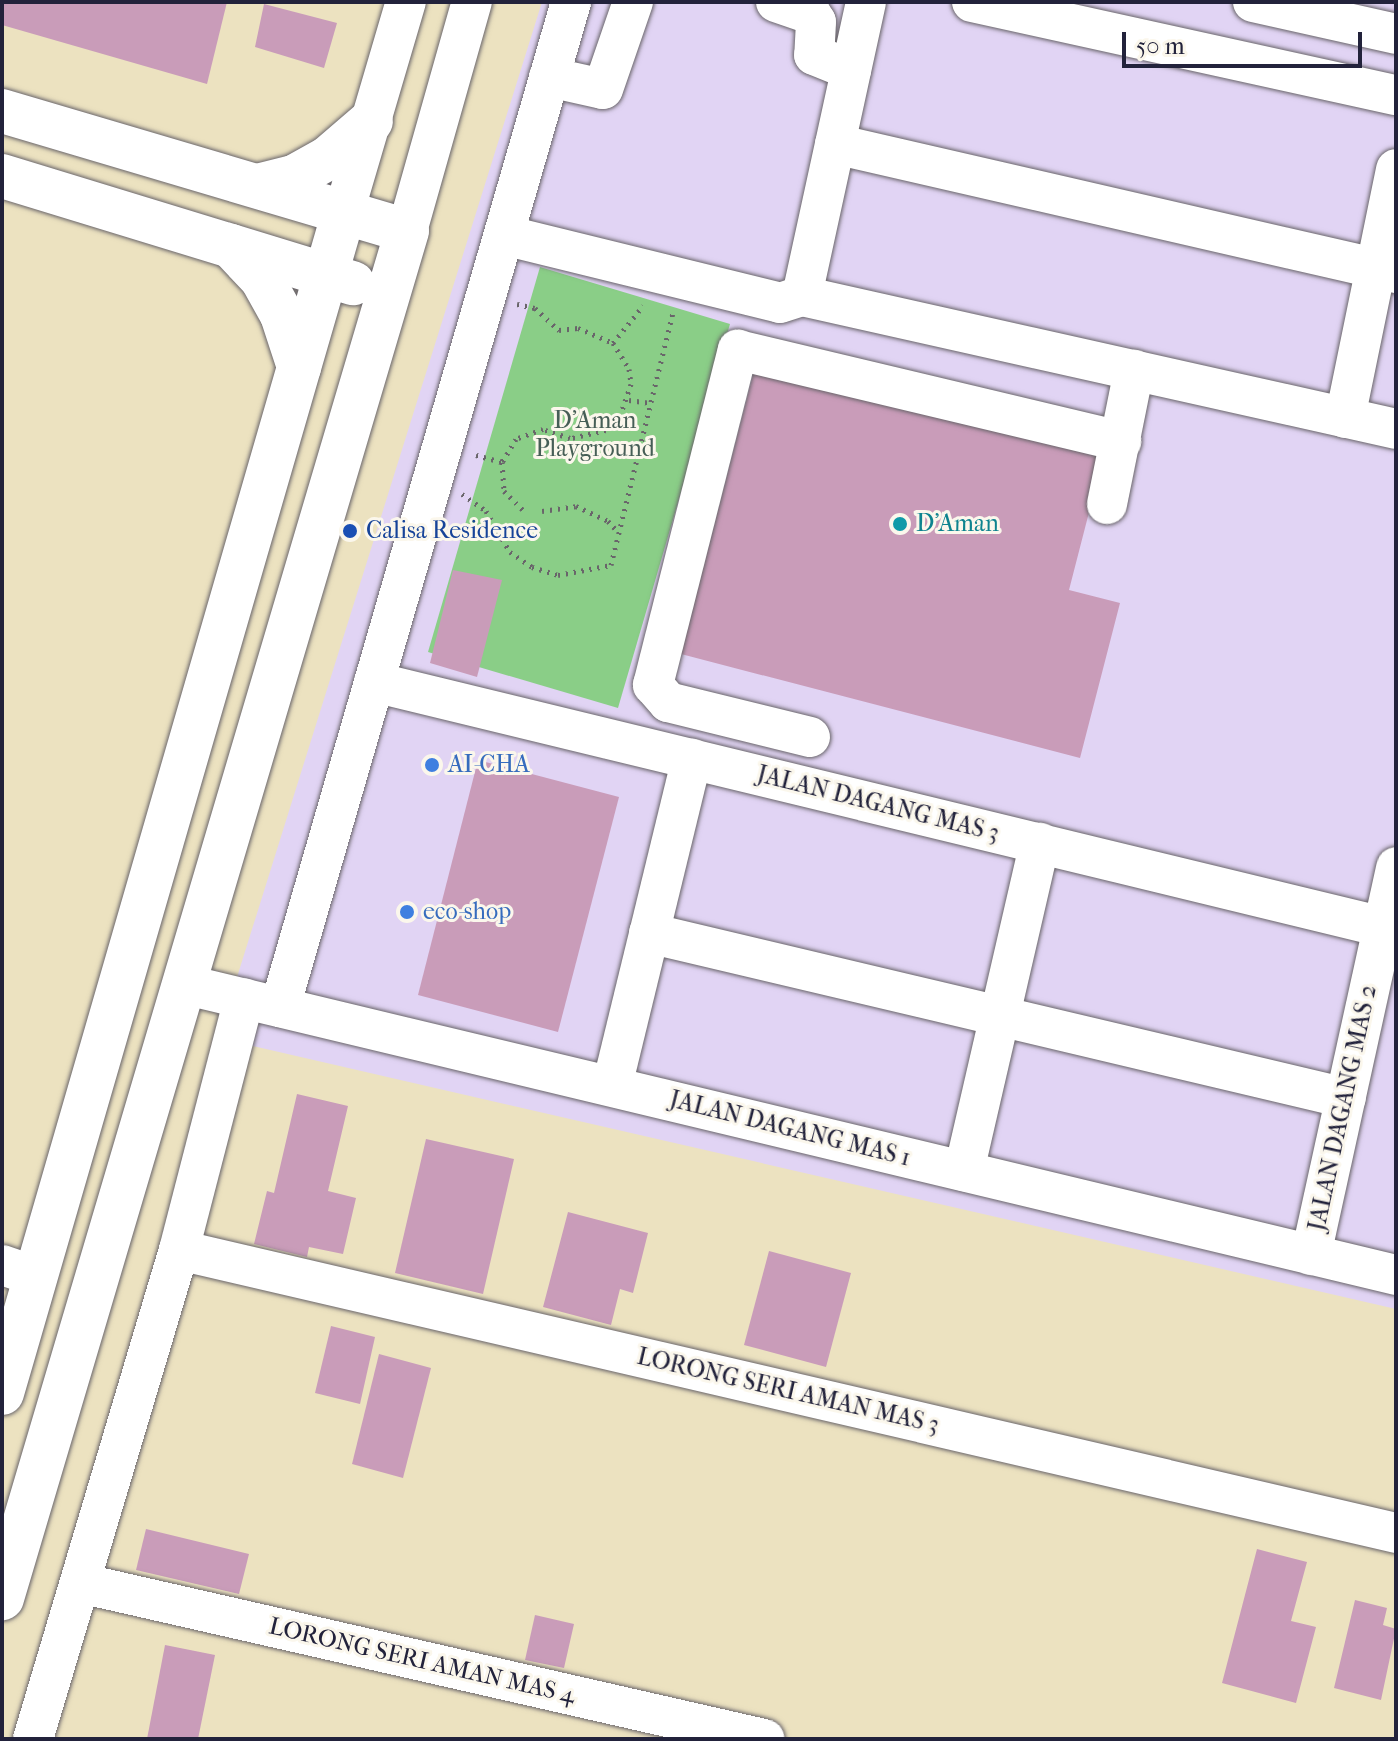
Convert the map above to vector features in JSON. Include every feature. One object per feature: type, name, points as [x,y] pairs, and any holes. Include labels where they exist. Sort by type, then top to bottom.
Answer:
[{"type":"main road","points":[[2,111],[407,231],[386,293],[2,1598]]},
{"type":"main road","points":[[257,186],[294,177],[327,159],[371,121]]},
{"type":"main road","points":[[2,176],[386,293]]},
{"type":"main road","points":[[2,1393],[19,1271],[299,367],[344,212]]},
{"type":"main road","points":[[230,246],[262,279],[282,315],[299,367]]},
{"type":"street","points":[[344,212],[406,2]]},
{"type":"street","points":[[407,231],[472,2]]},
{"type":"street","points":[[33,1739],[179,1250],[374,682],[571,2]]},
{"type":"street","points":[[549,77],[603,89],[633,2]]},
{"type":"street","points":[[776,2],[811,14],[816,22],[814,55],[851,70]]},
{"type":"street","points":[[802,296],[866,2]]},
{"type":"street","points":[[972,2],[1396,95]]},
{"type":"street","points":[[1253,2],[1396,34]]},
{"type":"street","points":[[835,144],[1386,271]]},
{"type":"street","points":[[1345,418],[1386,271],[1396,169]]},
{"type":"street","points":[[504,235],[780,303],[802,296],[1396,429]]},
{"type":"street","points":[[810,737],[668,702],[653,685],[738,350],[1121,441]]},
{"type":"street","points":[[1107,504],[1134,370]]},
{"type":"street","name":"JALAN DAGANG MAS 3","points":[[374,682],[1383,927]]},
{"type":"street","points":[[612,1086],[692,759]]},
{"type":"street","points":[[964,1171],[1040,843]]},
{"type":"street","name":"JALAN DAGANG MAS 2","points":[[1311,1255],[1396,867]]},
{"type":"street","points":[[649,933],[1346,1098]]},
{"type":"street","name":"JALAN DAGANG MAS 1","points":[[183,984],[1396,1275]]},
{"type":"street","name":"LORONG SERI AMAN MAS 3","points":[[179,1250],[1396,1533]]},
{"type":"street","name":"LORONG SERI AMAN MAS 4","points":[[80,1583],[764,1739]]},
{"type":"path","points":[[613,343],[653,294]]},
{"type":"path","points":[[486,297],[535,308],[559,330],[578,328],[613,343],[629,369],[629,400],[613,423],[589,437],[543,429],[516,439],[502,462],[504,491],[524,511]]},
{"type":"path","points":[[431,486],[471,497],[510,552],[532,567],[558,575],[611,565],[677,299]]},
{"type":"path","points":[[629,400],[651,403]]},
{"type":"path","points":[[542,511],[559,506],[593,511],[619,534]]},
{"type":"shaded area","points":[[542,2],[1396,2],[1396,1309],[218,1038]]},
{"type":"green space","name":"D'Aman Playground","points":[[540,267],[730,324],[618,708],[428,652]]},
{"type":"building","points":[[2,2],[227,2],[207,84],[2,25]]},
{"type":"building","points":[[264,4],[337,23],[324,68],[255,47]]},
{"type":"building","name":"D'Aman","points":[[755,367],[1103,458],[1069,590],[1120,603],[1080,758],[681,654]]},
{"type":"building","points":[[453,570],[502,580],[477,677],[430,663]]},
{"type":"building","points":[[478,760],[619,797],[558,1032],[418,995]]},
{"type":"building","points":[[297,1094],[348,1106],[328,1191],[356,1198],[343,1254],[309,1247],[307,1257],[254,1244],[267,1191],[274,1193]]},
{"type":"building","points":[[426,1139],[514,1159],[483,1294],[395,1273]]},
{"type":"building","points":[[568,1212],[648,1233],[633,1293],[620,1289],[611,1325],[543,1307]]},
{"type":"building","points":[[769,1251],[851,1273],[826,1367],[744,1345]]},
{"type":"building","points":[[331,1326],[375,1337],[360,1404],[315,1393]]},
{"type":"building","points":[[379,1354],[431,1368],[403,1478],[352,1464]]},
{"type":"building","points":[[146,1529],[249,1554],[239,1594],[136,1570]]},
{"type":"building","points":[[1257,1549],[1307,1562],[1291,1621],[1316,1627],[1296,1703],[1222,1683]]},
{"type":"building","points":[[1355,1600],[1387,1608],[1383,1625],[1396,1629],[1381,1700],[1334,1688]]},
{"type":"building","points":[[535,1615],[574,1624],[564,1668],[525,1660]]},
{"type":"building","points":[[165,1645],[215,1655],[198,1739],[147,1739]]},
{"type":"place","name":"D'Aman","points":[[900,524]]},
{"type":"place","name":"Calisa Residence","points":[[350,531]]},
{"type":"place","name":"AI-CHA","points":[[432,765]]},
{"type":"place","name":"eco-shop","points":[[407,912]]}]
